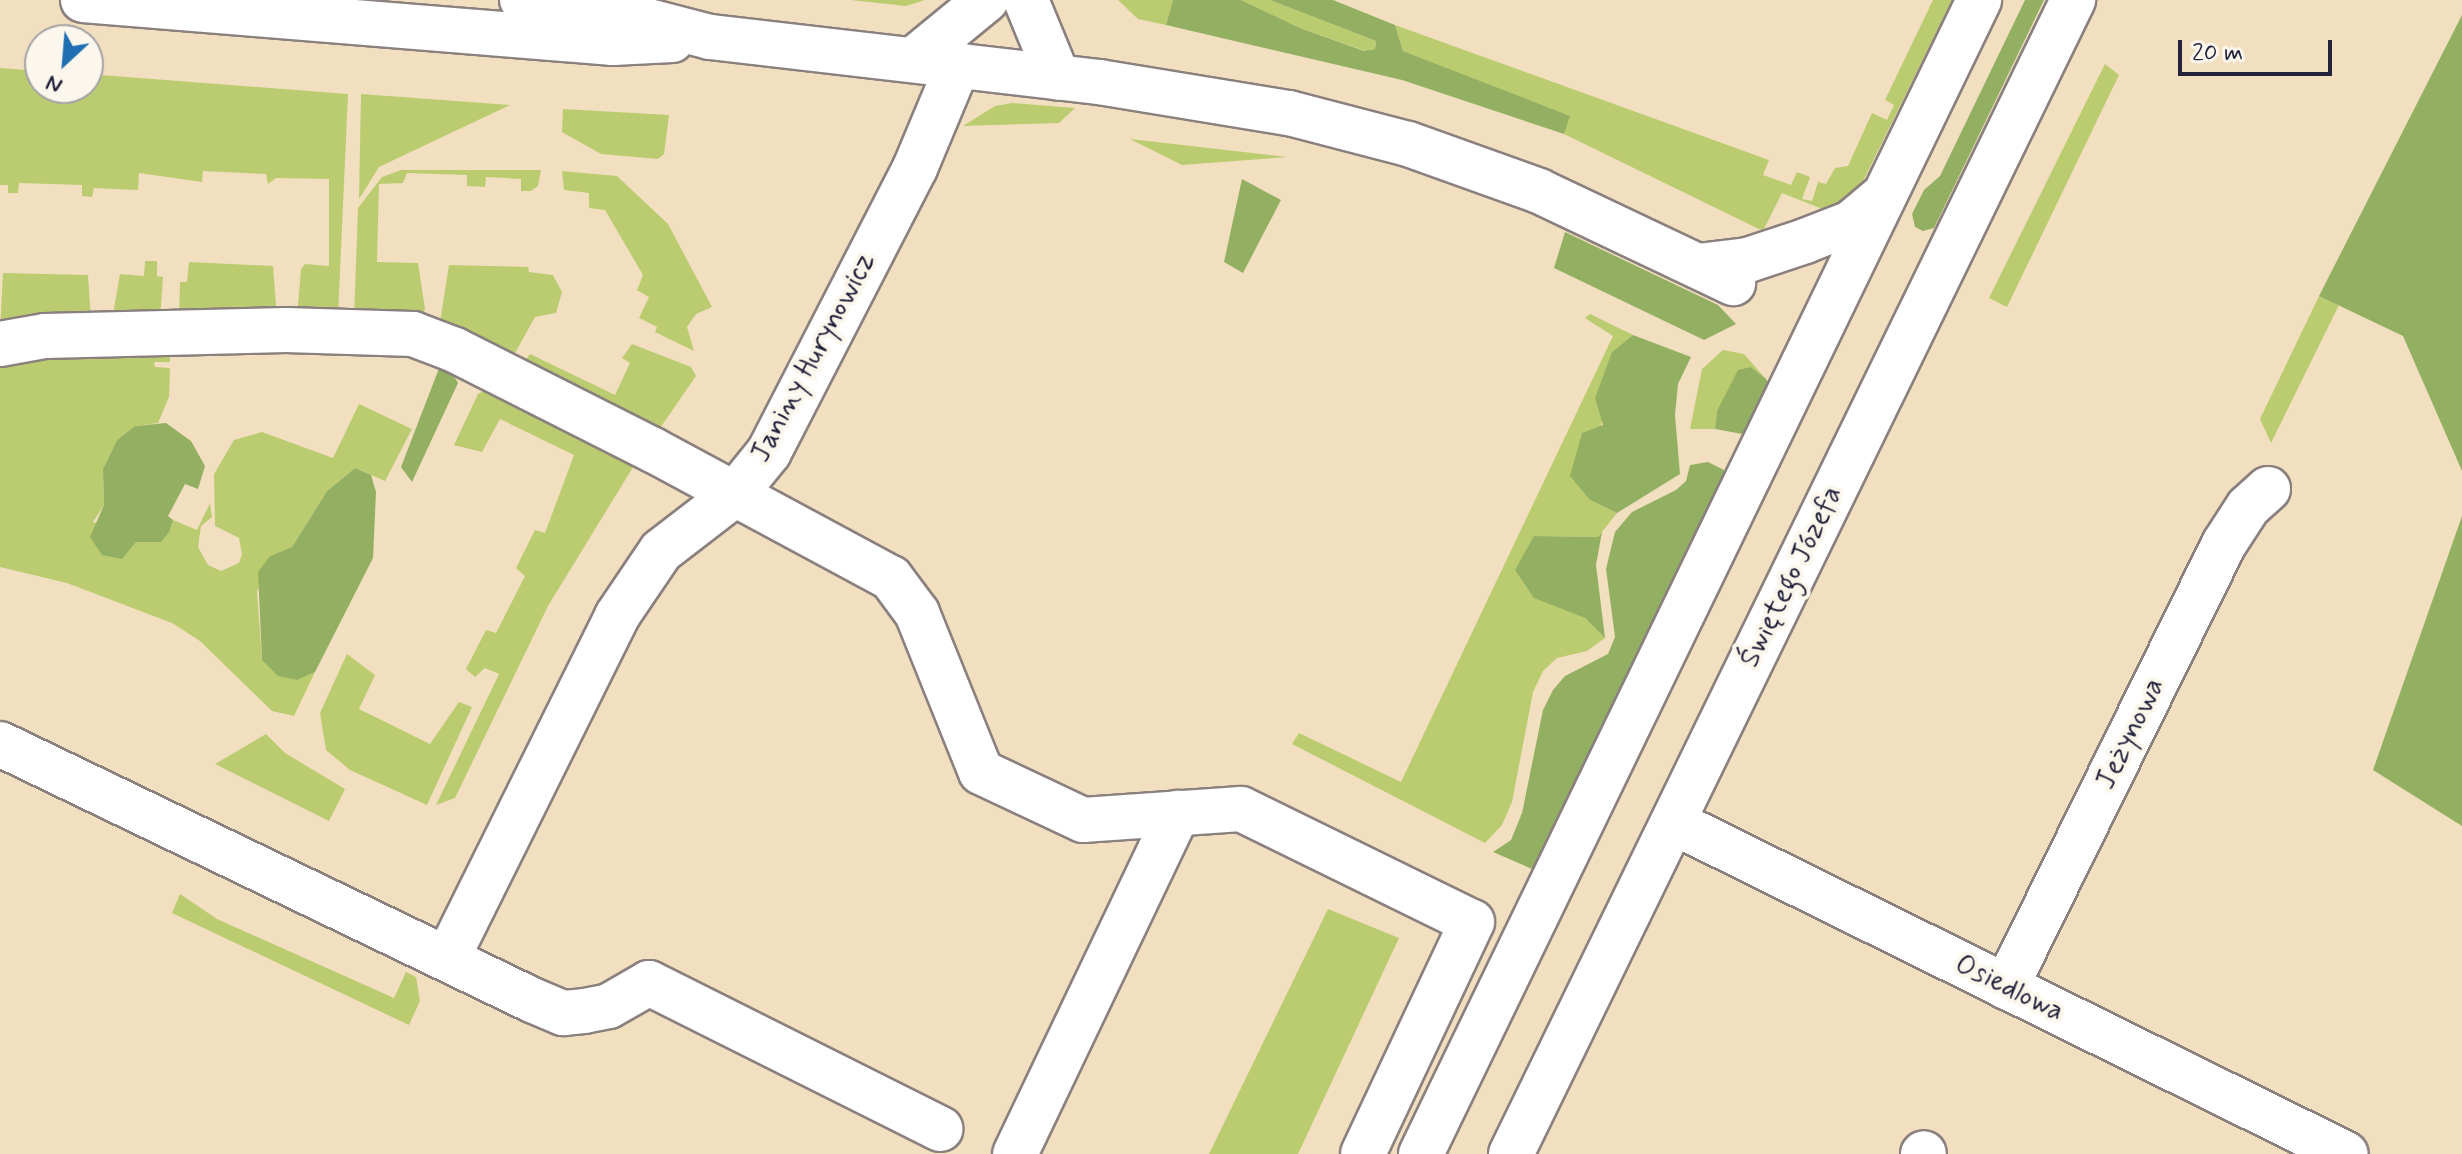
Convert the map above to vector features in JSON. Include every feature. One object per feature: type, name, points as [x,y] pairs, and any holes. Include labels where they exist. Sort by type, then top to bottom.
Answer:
[{"type":"street","points":[[83,0],[613,43],[710,37]]},
{"type":"street","points":[[522,0],[591,6],[710,37],[914,59],[1289,113],[1408,144],[1539,191],[1716,275],[1748,260],[1851,223],[1881,198]]},
{"type":"street","points":[[914,59],[986,0]]},
{"type":"street","points":[[1026,0],[1058,78]]},
{"type":"street","points":[[1421,1154],[1979,0]]},
{"type":"street","name":"Świętego Józefa","points":[[1511,1154],[2073,0]]},
{"type":"street","name":"Janiny Hurynowicz","points":[[448,957],[617,616],[661,551],[735,494],[769,452],[915,168],[958,65]]},
{"type":"street","points":[[0,344],[45,336],[286,330],[413,334],[455,350],[891,578],[917,613],[981,772],[1083,820],[1241,809],[1472,922],[1363,1154]]},
{"type":"street","name":"Jeżynowa","points":[[2006,987],[2224,544],[2248,507],[2268,489]]},
{"type":"street","points":[[0,744],[563,1013],[609,1006],[649,983],[941,1129]]},
{"type":"street","points":[[1015,1154],[1178,813]]},
{"type":"street","name":"Osiedlowa","points":[[1673,822],[2346,1154]]},
{"type":"green space","points":[[851,0],[925,0],[906,6]]},
{"type":"green space","points":[[1118,0],[1173,0],[1166,25],[1138,19]]},
{"type":"green space","points":[[1173,0],[1241,0],[1300,28],[1364,51],[1375,49],[1376,41],[1270,0],[1333,0],[1395,25],[1403,51],[1570,116],[1564,134],[1402,80],[1166,25]]},
{"type":"green space","points":[[1241,0],[1270,0],[1376,41],[1375,49],[1365,51],[1300,28]]},
{"type":"green space","points":[[1933,0],[1952,0],[1845,218],[1782,193],[1763,231],[1564,134],[1569,116],[1403,51],[1395,25],[1769,160],[1763,175],[1791,185],[1797,172],[1810,177],[1802,199],[1812,201],[1818,182],[1826,184],[1835,168],[1848,166],[1872,113],[1887,120],[1894,105],[1885,100]]},
{"type":"green space","points":[[2025,0],[2044,0],[1934,228],[1923,231],[1915,227],[1912,214],[1924,190],[1940,176]]},
{"type":"green space","points":[[2462,15],[2462,471],[2403,336],[2319,296]]},
{"type":"green space","points":[[2105,64],[2119,75],[2007,307],[1989,298]]},
{"type":"green space","points":[[0,68],[24,70],[24,104],[104,104],[104,75],[348,94],[338,316],[297,317],[301,269],[305,264],[329,266],[329,179],[276,178],[268,184],[266,174],[203,171],[202,182],[139,173],[138,190],[94,188],[92,197],[82,196],[82,185],[19,183],[18,193],[8,193],[8,185],[0,185]]},
{"type":"green space","points":[[361,94],[510,105],[379,167],[359,199]]},
{"type":"green space","points":[[1012,103],[1075,108],[1059,123],[963,126],[995,106]]},
{"type":"green space","points":[[563,109],[669,115],[664,154],[658,159],[601,154],[562,132]]},
{"type":"green space","points":[[1130,139],[1287,157],[1182,165]]},
{"type":"green space","points":[[401,170],[541,170],[538,186],[531,191],[521,191],[521,179],[486,177],[485,187],[467,186],[467,175],[407,173],[403,183],[379,184],[377,262],[418,263],[425,309],[423,315],[354,318],[358,208],[382,177]]},
{"type":"green space","points":[[562,171],[617,176],[668,224],[712,307],[696,314],[687,327],[694,351],[655,332],[657,327],[639,318],[649,297],[637,290],[643,275],[605,210],[589,208],[589,193],[564,190]]},
{"type":"green space","points":[[1242,179],[1281,200],[1243,273],[1224,262]]},
{"type":"green space","points":[[1565,232],[1718,305],[1736,324],[1704,340],[1554,268]]},
{"type":"green space","points":[[145,261],[157,261],[157,276],[163,277],[160,319],[112,320],[120,274],[144,276]]},
{"type":"green space","points":[[189,262],[273,266],[277,318],[179,318],[180,282],[187,282]]},
{"type":"green space","points":[[449,265],[528,267],[529,272],[553,275],[562,292],[556,313],[535,317],[510,362],[440,322]]},
{"type":"green space","points":[[3,273],[88,275],[91,320],[0,332]]},
{"type":"green space","points":[[2319,296],[2339,305],[2271,443],[2260,419]]},
{"type":"green space","points":[[1590,314],[1633,335],[1612,352],[1590,500],[1617,513],[1598,537],[1534,536],[1562,607],[1585,618],[1605,638],[1587,651],[1557,658],[1543,671],[1533,692],[1512,802],[1502,825],[1485,843],[1292,744],[1299,733],[1401,782],[1613,336],[1585,318]]},
{"type":"green space","points":[[1633,335],[1691,357],[1678,384],[1675,415],[1680,474],[1617,513],[1590,500],[1570,476],[1582,433],[1603,425],[1595,398],[1612,352]]},
{"type":"green space","points":[[632,344],[691,367],[696,376],[656,434],[521,366],[530,354],[615,395],[630,363],[622,358]]},
{"type":"green space","points":[[170,347],[170,362],[154,362],[155,367],[170,368],[169,397],[158,423],[135,426],[117,440],[103,469],[104,505],[93,522],[136,542],[161,542],[173,520],[197,530],[210,503],[212,517],[201,526],[198,547],[208,565],[221,571],[239,563],[242,554],[239,538],[215,526],[214,474],[234,440],[262,432],[333,458],[359,404],[412,429],[385,481],[355,468],[327,491],[292,547],[270,556],[257,592],[262,660],[296,680],[315,672],[294,716],[272,711],[200,641],[172,623],[67,583],[0,567],[0,357]]},
{"type":"green space","points":[[1723,350],[1744,354],[1766,379],[1751,367],[1717,411],[1715,429],[1690,429],[1702,369]]},
{"type":"green space","points":[[443,358],[458,383],[412,482],[401,467]]},
{"type":"green space","points":[[1751,367],[1766,379],[1776,398],[1748,435],[1715,429],[1717,411],[1738,370]]},
{"type":"green space","points":[[489,388],[638,459],[548,606],[455,798],[436,805],[499,674],[485,668],[475,677],[466,669],[486,630],[496,633],[525,576],[516,568],[535,530],[545,533],[574,455],[500,419],[482,452],[454,445],[478,394]]},
{"type":"green space","points":[[166,423],[191,441],[205,466],[198,489],[185,484],[168,516],[173,520],[169,532],[161,542],[136,542],[122,559],[102,555],[90,537],[104,505],[103,469],[117,440],[135,426]]},
{"type":"green space","points":[[1708,462],[1728,472],[1539,872],[1493,852],[1511,840],[1522,813],[1543,710],[1553,690],[1565,676],[1608,654],[1615,637],[1606,569],[1615,532],[1632,512],[1676,490],[1686,481],[1690,465]]},
{"type":"green space","points":[[355,468],[371,475],[376,492],[373,558],[315,672],[297,680],[278,676],[262,660],[258,572],[270,556],[292,547],[327,491]]},
{"type":"green space","points":[[2462,516],[2462,826],[2373,770]]},
{"type":"green space","points":[[1602,532],[1596,565],[1605,638],[1585,618],[1534,598],[1515,570],[1534,536],[1598,537]]},
{"type":"green space","points":[[347,654],[375,675],[359,709],[430,744],[459,702],[472,707],[427,805],[350,770],[326,750],[320,713]]},
{"type":"green space","points":[[266,734],[285,753],[345,789],[329,821],[215,764]]},
{"type":"green space","points":[[180,894],[217,919],[394,998],[406,972],[416,977],[420,1001],[409,1025],[172,913]]},
{"type":"green space","points":[[1328,909],[1399,938],[1298,1154],[1209,1154]]}]
